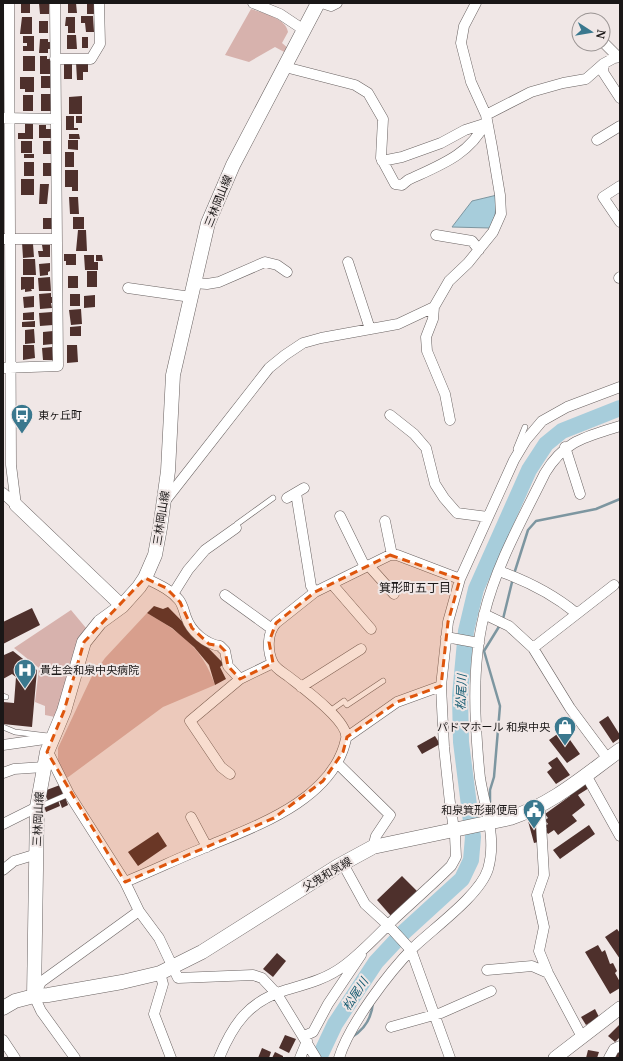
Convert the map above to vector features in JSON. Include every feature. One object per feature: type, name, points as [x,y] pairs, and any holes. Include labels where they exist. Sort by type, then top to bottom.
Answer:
[{"type":"main road","name":"三林岡山線","points":[[34,996],[37,808],[47,752],[64,711],[84,642],[100,622],[122,606],[145,578],[154,555],[164,502],[170,445],[173,375],[208,223],[233,165],[318,3]]},
{"type":"main road","name":"父鬼和気線","points":[[34,996],[48,995],[160,974],[202,952],[343,864],[373,848],[510,818],[540,807],[620,750]]},
{"type":"main road","points":[[3,1008],[15,1001],[34,996]]},
{"type":"street","points":[[9,3],[6,118],[7,368],[11,465],[16,505]]},
{"type":"street","points":[[7,368],[58,366],[55,3]]},
{"type":"street","points":[[55,59],[91,59],[100,44],[99,3]]},
{"type":"street","points":[[253,3],[280,14],[304,30]]},
{"type":"street","points":[[322,3],[331,6],[337,3]]},
{"type":"street","points":[[450,420],[445,394],[427,351],[426,337],[433,318],[434,307],[449,281],[479,250],[493,232],[501,214],[500,195],[486,120],[470,82],[461,43],[464,26],[476,3]]},
{"type":"street","points":[[382,161],[402,157],[441,143],[486,120],[531,92],[563,83],[586,80],[603,64],[619,57],[611,50]]},
{"type":"street","points":[[603,64],[603,72],[620,98]]},
{"type":"street","points":[[285,67],[355,85],[368,93],[383,119],[382,161],[395,184],[402,185],[408,180],[464,152],[473,144],[486,120]]},
{"type":"street","points":[[6,118],[56,119]]},
{"type":"street","points":[[597,140],[620,126]]},
{"type":"street","points":[[620,186],[603,197],[620,222]]},
{"type":"street","points":[[436,235],[472,241],[479,250]]},
{"type":"street","points":[[7,239],[56,239]]},
{"type":"street","points":[[194,283],[207,284],[219,282],[265,262],[271,262],[287,272]]},
{"type":"street","points":[[348,262],[349,281],[370,329]]},
{"type":"street","points":[[128,288],[191,298]]},
{"type":"street","points":[[164,502],[269,368],[285,354],[304,343],[398,324],[434,307]]},
{"type":"street","points":[[219,1058],[234,1028],[249,1009],[262,1000],[324,978],[338,969],[364,950],[451,866],[456,857],[456,829],[444,747],[441,686],[448,622],[460,578],[514,460],[526,440],[542,421],[567,407],[620,387]]},
{"type":"street","points":[[390,415],[414,434],[426,448],[435,484],[444,498],[457,513],[488,517]]},
{"type":"street","points":[[339,1058],[349,1035],[366,1008],[411,949],[480,885],[488,870],[492,849],[480,777],[476,725],[475,675],[477,642],[484,614],[499,571],[545,473],[554,458],[565,447],[582,438],[620,426]]},
{"type":"street","points":[[565,447],[580,494]]},
{"type":"street","points":[[3,493],[122,606]]},
{"type":"street","points":[[296,493],[305,523],[310,549],[312,586],[315,592]]},
{"type":"street","points":[[385,521],[392,555]]},
{"type":"street","points":[[341,523],[367,567],[394,594]]},
{"type":"street","points":[[173,594],[196,554],[205,550],[230,529]]},
{"type":"street","points":[[125,882],[274,818],[313,791],[337,763],[343,752],[347,737],[346,730],[330,710],[273,663],[269,642],[272,628],[315,592],[392,555],[460,578]]},
{"type":"street","points":[[499,571],[559,600],[576,613]]},
{"type":"street","points":[[145,578],[173,594],[180,602],[186,619],[192,628],[210,644],[220,646],[225,651],[228,666],[240,679]]},
{"type":"street","points":[[332,584],[359,622],[371,629]]},
{"type":"street","points":[[533,648],[558,630],[576,613],[614,585]]},
{"type":"street","points":[[225,596],[238,600],[272,628]]},
{"type":"street","points":[[484,614],[509,626],[533,648],[570,708],[608,759]]},
{"type":"street","points":[[447,638],[477,642]]},
{"type":"street","points":[[301,686],[336,670],[361,648]]},
{"type":"street","points":[[230,774],[221,767],[190,721],[240,679],[273,663]]},
{"type":"street","points":[[347,737],[397,702],[441,686]]},
{"type":"street","points":[[3,745],[52,738]]},
{"type":"street","points":[[47,752],[69,794],[125,882],[139,911],[159,938],[178,978],[252,975],[262,978],[277,994],[307,1040],[316,1058]]},
{"type":"street","points":[[337,763],[390,815],[376,836],[373,848]]},
{"type":"street","points":[[3,772],[14,769],[44,767]]},
{"type":"street","points":[[586,775],[620,836]]},
{"type":"street","points":[[540,807],[544,875],[537,896],[544,927],[539,951],[548,973],[582,1038]]},
{"type":"street","points":[[3,824],[37,808]]},
{"type":"street","points":[[191,824],[207,847]]},
{"type":"street","points":[[3,870],[14,861],[37,854]]},
{"type":"street","points":[[343,864],[365,904],[411,949],[450,1058]]},
{"type":"street","points":[[75,1058],[41,1011],[34,996],[41,982],[139,911]]},
{"type":"street","points":[[300,1058],[307,1040],[328,1004],[364,950]]},
{"type":"street","points":[[487,970],[532,966],[548,973]]},
{"type":"street","points":[[160,974],[163,984],[154,1014],[171,1058]]},
{"type":"street","points":[[390,1027],[477,1002],[491,990]]},
{"type":"street","points":[[555,1058],[620,1008]]},
{"type":"street","points":[[3,1040],[13,1057]]},
{"type":"street","points":[[609,1058],[614,1049],[620,1046]]},
{"type":"lane","points":[[514,460],[525,427]]},
{"type":"lane","points":[[230,529],[273,498]]},
{"type":"lane","points":[[330,710],[344,701],[347,705],[382,681]]},
{"type":"lane","points":[[3,727],[14,732],[44,734],[52,738]]},
{"type":"lane","points":[[37,808],[69,794]]},
{"type":"highlighted area","points":[[390,555],[460,579],[448,622],[441,686],[397,702],[347,737],[343,752],[323,781],[274,818],[125,882],[47,752],[64,711],[84,642],[145,578],[166,588],[180,602],[192,628],[209,644],[220,646],[225,651],[228,666],[240,679],[273,663],[269,642],[276,623],[315,592]]},
{"type":"shaded area","points":[[251,9],[267,14],[283,23],[288,32],[282,43],[289,49],[286,53],[275,47],[249,62],[225,55]]},
{"type":"shaded area","points":[[71,610],[86,628],[79,638],[55,717],[45,715],[45,706],[35,702],[39,668],[14,648]]},
{"type":"shaded area","points":[[147,613],[170,627],[189,642],[204,661],[215,685],[163,707],[67,778],[58,764],[58,748],[91,678],[105,658]]},
{"type":"water","points":[[497,195],[495,216],[490,228],[452,227],[472,201]]},
{"type":"building","points":[[21,3],[30,3],[30,13],[21,13]]},
{"type":"building","points":[[39,3],[49,3],[49,14],[40,14]]},
{"type":"building","points":[[68,3],[76,3],[77,13],[68,13]]},
{"type":"building","points":[[87,3],[96,3],[96,14],[87,14]]},
{"type":"building","points":[[81,16],[93,16],[94,32],[86,32],[85,23],[81,23]]},
{"type":"building","points":[[22,17],[32,17],[32,34],[20,34]]},
{"type":"building","points":[[66,17],[75,17],[75,33],[68,33],[68,26],[65,26]]},
{"type":"building","points":[[39,21],[48,21],[48,33],[39,33]]},
{"type":"building","points":[[67,35],[76,35],[77,49],[67,49]]},
{"type":"building","points":[[23,36],[34,36],[34,51],[23,51],[23,46],[27,46],[27,43],[23,43]]},
{"type":"building","points":[[82,37],[88,37],[88,48],[82,48]]},
{"type":"building","points":[[40,39],[48,39],[48,42],[51,42],[51,49],[48,49],[48,53],[39,53]]},
{"type":"building","points":[[23,56],[35,56],[35,71],[23,71]]},
{"type":"building","points":[[40,56],[47,56],[47,59],[51,59],[51,74],[40,74]]},
{"type":"building","points":[[76,62],[88,62],[88,72],[83,72],[83,80],[77,80]]},
{"type":"building","points":[[64,64],[72,64],[72,79],[64,79]]},
{"type":"building","points":[[41,76],[51,76],[51,88],[41,88]]},
{"type":"building","points":[[20,77],[34,77],[34,92],[25,92],[25,89],[20,89]]},
{"type":"building","points":[[41,94],[51,94],[51,111],[41,111]]},
{"type":"building","points":[[23,95],[33,95],[33,111],[23,111]]},
{"type":"building","points":[[82,96],[82,114],[69,114],[69,97]]},
{"type":"building","points":[[66,116],[74,116],[74,128],[78,128],[78,130],[66,130]]},
{"type":"building","points":[[76,116],[82,116],[82,123],[76,123]]},
{"type":"building","points":[[25,122],[33,122],[33,139],[18,139],[18,133],[25,133]]},
{"type":"building","points":[[39,125],[46,125],[46,129],[53,129],[53,138],[39,138]]},
{"type":"building","points":[[69,134],[79,134],[80,139],[69,139]]},
{"type":"building","points":[[68,140],[78,140],[78,150],[68,149]]},
{"type":"building","points":[[21,141],[32,141],[32,153],[21,153]]},
{"type":"building","points":[[43,141],[51,141],[52,154],[43,154]]},
{"type":"building","points":[[65,152],[74,152],[74,167],[65,167]]},
{"type":"building","points":[[24,154],[34,154],[34,158],[24,158]]},
{"type":"building","points":[[24,162],[34,162],[34,176],[24,176]]},
{"type":"building","points":[[43,163],[53,163],[53,176],[43,176]]},
{"type":"building","points":[[65,170],[78,170],[78,191],[72,191],[72,187],[65,187]]},
{"type":"building","points":[[21,179],[34,179],[34,195],[21,195]]},
{"type":"building","points":[[40,184],[49,184],[47,204],[39,204]]},
{"type":"building","points":[[69,197],[78,197],[79,214],[70,214]]},
{"type":"building","points":[[73,217],[84,217],[84,229],[73,229]]},
{"type":"building","points":[[43,218],[53,218],[53,229],[43,229]]},
{"type":"building","points":[[78,230],[86,230],[87,251],[76,251]]},
{"type":"building","points":[[22,242],[33,244],[34,257],[23,258]]},
{"type":"building","points":[[42,245],[50,245],[50,257],[39,257],[38,251],[43,251]]},
{"type":"building","points":[[64,254],[76,254],[76,265],[66,265],[66,261],[64,261]]},
{"type":"building","points":[[84,255],[94,255],[94,262],[98,262],[98,270],[85,270]]},
{"type":"building","points":[[96,255],[102,255],[103,261],[96,261]]},
{"type":"building","points":[[23,259],[35,259],[36,275],[23,275]]},
{"type":"building","points":[[50,263],[50,271],[48,272],[48,275],[40,276],[39,264]]},
{"type":"building","points":[[87,271],[97,271],[97,287],[87,287]]},
{"type":"building","points":[[68,276],[78,276],[78,288],[68,288]]},
{"type":"building","points":[[21,277],[34,277],[34,289],[31,289],[32,291],[25,292],[25,289],[21,290]]},
{"type":"building","points":[[50,277],[51,291],[39,291],[38,278]]},
{"type":"building","points":[[51,293],[54,303],[51,303],[52,308],[40,309],[39,294]]},
{"type":"building","points":[[70,294],[80,294],[80,306],[70,306]]},
{"type":"building","points":[[95,295],[95,307],[84,308],[84,296]]},
{"type":"building","points":[[34,296],[34,307],[24,308],[23,297]]},
{"type":"building","points":[[81,309],[82,324],[71,325],[69,310]]},
{"type":"building","points":[[34,312],[34,320],[23,320],[23,313]]},
{"type":"building","points":[[52,312],[53,325],[40,326],[39,313]]},
{"type":"building","points":[[35,321],[35,327],[22,327],[22,322]]},
{"type":"building","points":[[81,326],[81,336],[70,336],[70,327]]},
{"type":"building","points":[[34,329],[35,343],[25,344],[25,330]]},
{"type":"building","points":[[53,331],[53,344],[43,345],[43,332]]},
{"type":"building","points":[[23,345],[34,345],[35,358],[23,360]]},
{"type":"building","points":[[67,345],[77,345],[78,362],[67,363]]},
{"type":"building","points":[[52,347],[53,360],[43,360],[42,348]]},
{"type":"building","points":[[154,606],[163,609],[168,607],[224,664],[220,667],[226,679],[215,685],[209,665],[194,647],[172,628],[147,613]]},
{"type":"building","points":[[32,608],[40,625],[3,644],[3,622]]},
{"type":"building","name":"貴生会和泉中央病院","points":[[13,651],[37,670],[32,727],[3,724],[3,702],[14,703],[16,677],[12,674],[3,679],[3,653],[4,655]]},
{"type":"building","points":[[608,716],[620,735],[620,738],[613,743],[599,722]]},
{"type":"building","name":"パドマホール 和泉中央","points":[[563,730],[580,754],[567,763],[549,740]]},
{"type":"building","points":[[435,736],[440,744],[422,754],[417,746]]},
{"type":"building","points":[[557,757],[570,775],[556,784],[547,772],[552,768],[548,763]]},
{"type":"building","points":[[584,782],[589,788],[578,795],[585,805],[572,815],[577,821],[558,835],[554,830],[548,834],[545,830],[547,829],[545,826],[548,824],[545,820],[548,818],[545,814],[570,796],[568,794]]},
{"type":"building","points":[[60,785],[63,795],[48,801],[44,791]]},
{"type":"building","points":[[65,797],[68,805],[62,808],[59,800]]},
{"type":"building","points":[[58,800],[60,806],[46,812],[44,806]]},
{"type":"building","points":[[533,819],[535,820],[537,826],[538,842],[534,843],[528,821]]},
{"type":"building","points":[[589,825],[595,834],[560,859],[553,850]]},
{"type":"building","points":[[158,832],[167,846],[138,866],[128,852]]},
{"type":"building","points":[[402,876],[417,891],[391,916],[377,900]]},
{"type":"building","points":[[617,929],[620,933],[620,959],[605,937]]},
{"type":"building","points":[[598,945],[602,952],[605,950],[610,964],[613,963],[617,971],[615,973],[620,982],[620,988],[610,994],[585,952]]},
{"type":"building","points":[[277,953],[286,961],[273,977],[263,969]]},
{"type":"building","points":[[595,1009],[599,1017],[586,1025],[581,1017]]},
{"type":"building","points":[[620,1024],[620,1037],[615,1042],[608,1036]]},
{"type":"building","points":[[285,1035],[296,1039],[289,1053],[279,1048]]},
{"type":"building","points":[[262,1048],[271,1052],[269,1058],[258,1058]]},
{"type":"building","points":[[588,1050],[599,1052],[597,1058],[586,1058]]},
{"type":"building","points":[[616,1050],[620,1051],[620,1058],[615,1058]]},
{"type":"building","points":[[275,1052],[283,1056],[283,1058],[272,1058]]},
{"type":"waterway","name":"松尾川","points":[[319,1058],[335,1024],[376,962],[404,932],[462,879],[471,860],[473,837],[461,742],[460,696],[466,631],[476,589],[529,470],[546,444],[562,431],[620,408]]},
{"type":"waterway","points":[[514,574],[528,530],[536,521],[596,509],[620,499]]},
{"type":"waterway","points":[[503,619],[513,578]]},
{"type":"waterway","points":[[490,802],[490,790],[494,777],[500,706],[484,651],[500,625]]},
{"type":"waterway","points":[[352,1037],[364,1027],[371,1013],[373,1002]]},
{"type":"place","name":"東ヶ丘町","points":[[22,434]]},
{"type":"place","name":"貴生会和泉中央病院","points":[[25,690]]},
{"type":"place","name":"パドマホール 和泉中央","points":[[565,746]]},
{"type":"place","name":"和泉箕形郵便局","points":[[534,830]]},
{"type":"district","name":"箕形町五丁目","points":[[415,587]]}]
